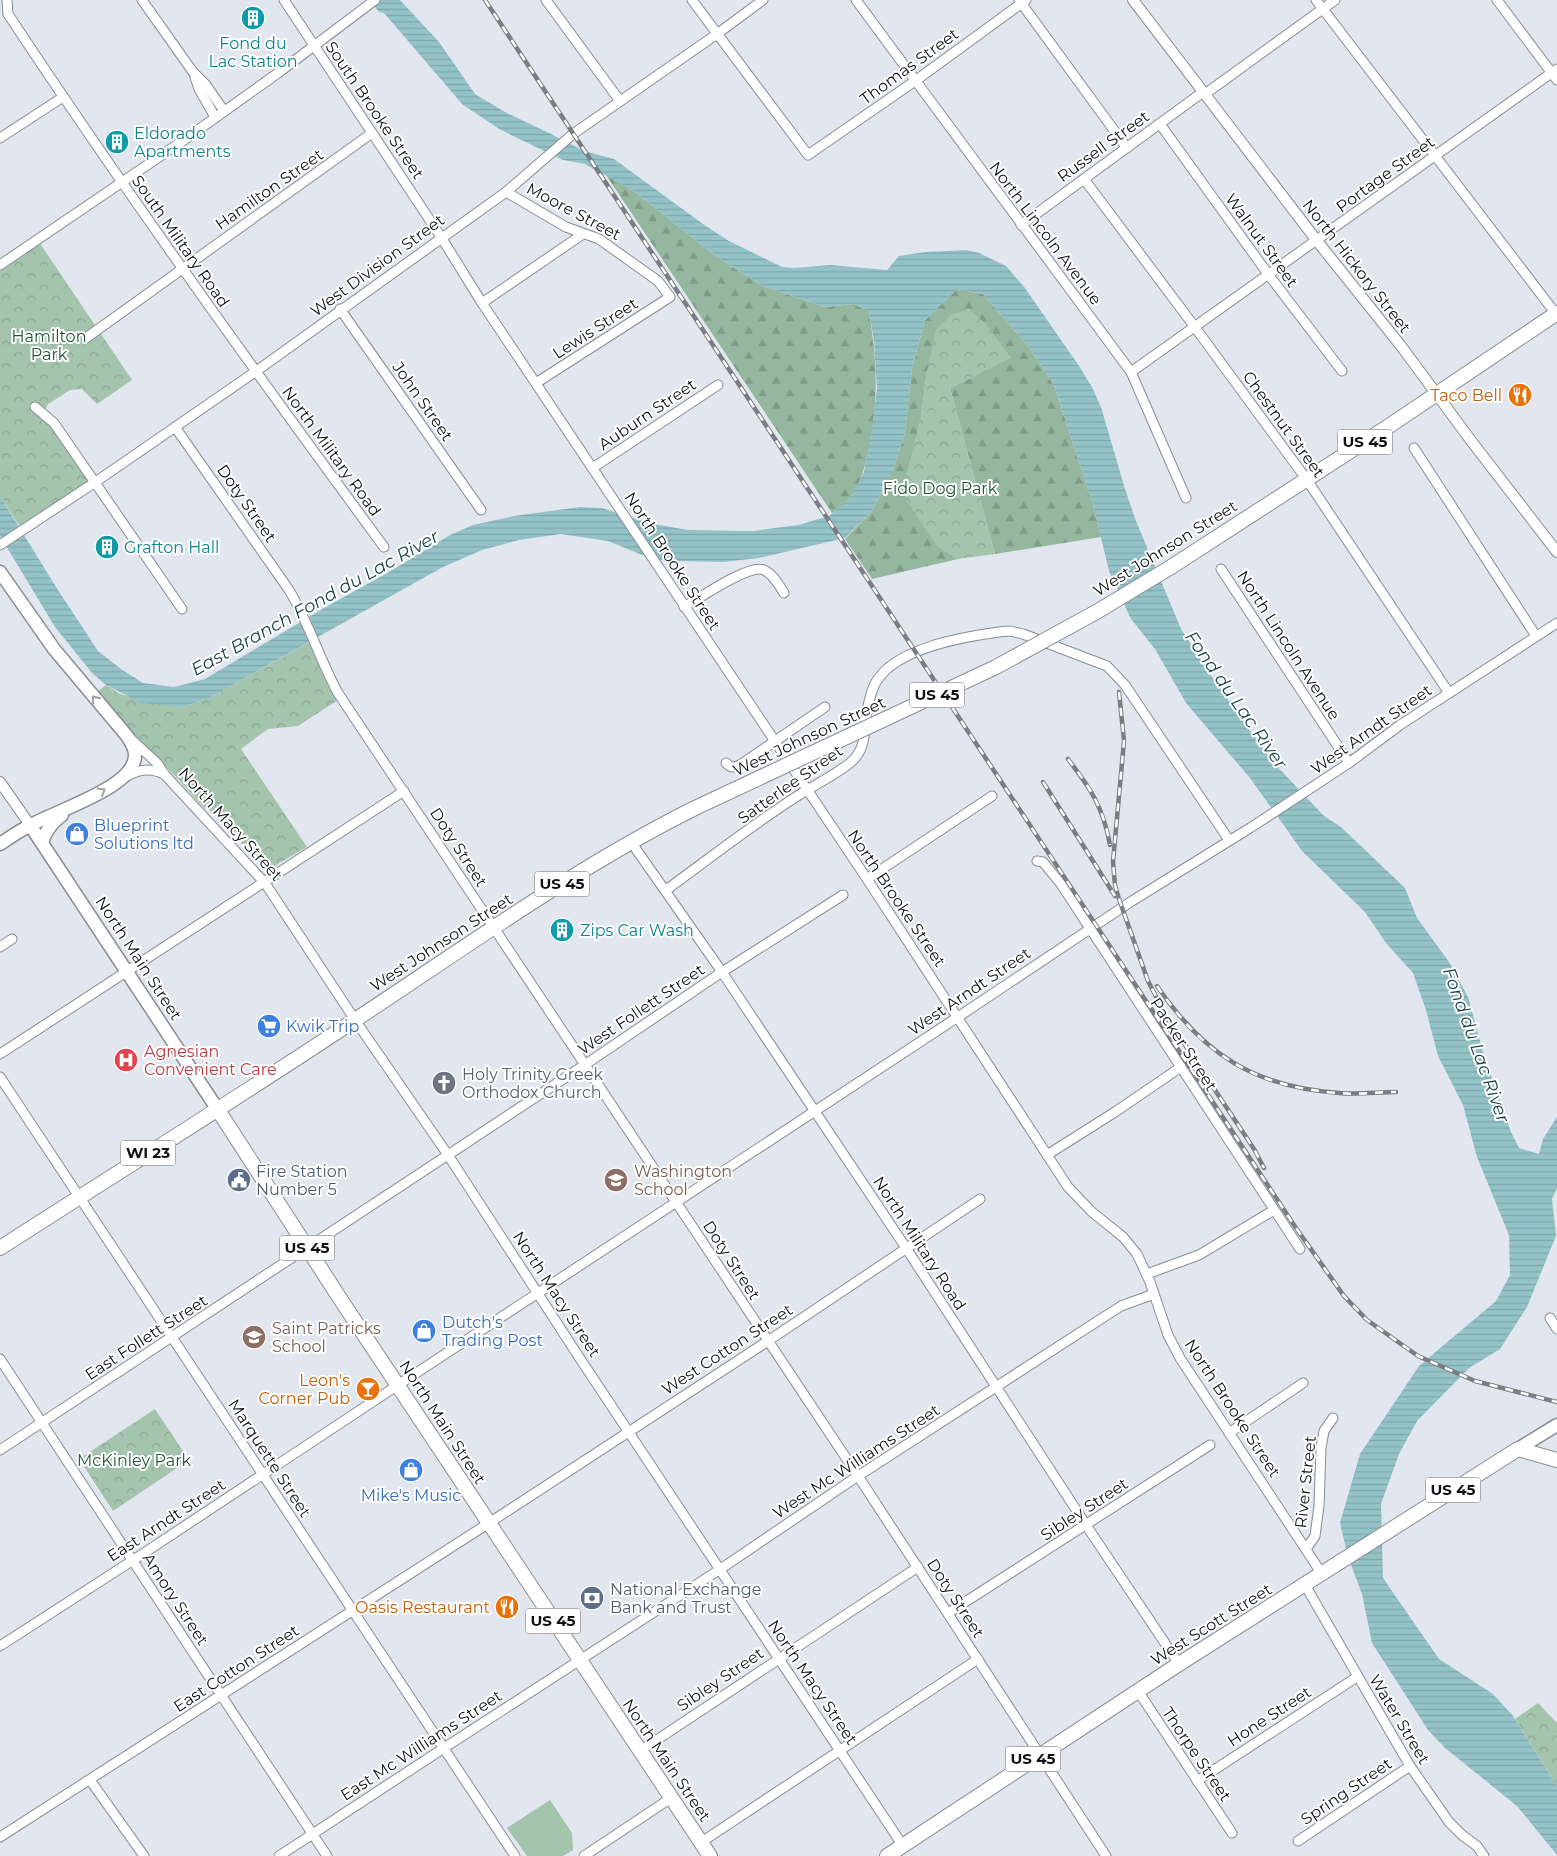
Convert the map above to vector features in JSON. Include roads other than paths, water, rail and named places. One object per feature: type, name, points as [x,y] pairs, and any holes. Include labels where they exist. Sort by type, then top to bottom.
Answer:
[{"type":"main road","name":"West Johnson Street","points":[[79,1197],[218,1110],[493,927],[631,842],[695,808],[996,667],[1098,611],[1307,480],[1556,314]]},
{"type":"main road","name":"North Macy Street","points":[[0,572],[54,649],[127,736]]},
{"type":"main road","points":[[3,842],[24,837],[44,844],[44,835],[54,821],[76,805],[126,776],[133,766],[135,755],[134,747],[127,736]]},
{"type":"main road","points":[[3,842],[30,825],[76,805]]},
{"type":"main road","name":"North Main Street","points":[[30,825],[710,1856]]},
{"type":"main road","name":"WI 23","points":[[0,1248],[79,1197]]},
{"type":"main road","name":"West Scott Street","points":[[888,1856],[1178,1664],[1305,1586],[1557,1425]]},
{"type":"main road","points":[[1518,1450],[1557,1460]]},
{"type":"street","name":"South Military Road","points":[[7,0],[4,16],[63,97],[255,372]]},
{"type":"street","points":[[142,0],[193,72],[206,85],[224,111]]},
{"type":"street","name":"South Brooke Street","points":[[284,0],[442,237]]},
{"type":"street","points":[[0,264],[122,183],[375,0]]},
{"type":"street","points":[[546,0],[620,101]]},
{"type":"street","points":[[692,0],[717,34]]},
{"type":"street","name":"West Division Street","points":[[2,544],[255,372],[340,309],[506,192],[569,136],[763,0]]},
{"type":"street","name":"North Lincoln Avenue","points":[[856,0],[1131,372],[1186,498]]},
{"type":"street","name":"North Hickory Street","points":[[1132,0],[1317,241],[1401,346],[1557,552]]},
{"type":"street","points":[[1316,0],[1434,157],[1556,314]]},
{"type":"street","name":"Russell Street","points":[[1021,225],[1335,0]]},
{"type":"street","points":[[1497,0],[1555,74]]},
{"type":"street","points":[[1022,1],[1127,148]]},
{"type":"street","name":"Thomas Street","points":[[717,34],[808,156],[915,81],[1022,1]]},
{"type":"street","points":[[193,72],[199,89],[215,117]]},
{"type":"street","name":"Portage Street","points":[[1131,372],[1434,157],[1555,74]]},
{"type":"street","points":[[0,138],[63,97]]},
{"type":"street","name":"Walnut Street","points":[[1160,124],[1268,274],[1342,371]]},
{"type":"street","name":"Hamilton Street","points":[[86,338],[372,133]]},
{"type":"street","name":"Chestnut Street","points":[[1084,179],[1307,480],[1448,694]]},
{"type":"street","name":"Moore Street","points":[[506,192],[566,227],[599,239],[658,280],[670,297]]},
{"type":"street","points":[[482,303],[583,234]]},
{"type":"street","name":"North Brooke Street","points":[[442,237],[482,303],[594,467],[652,559],[775,741],[806,791],[867,880],[1068,1187],[1092,1212],[1130,1244],[1140,1259],[1164,1323],[1180,1358],[1322,1574]]},
{"type":"street","name":"Lewis Street","points":[[536,384],[670,297]]},
{"type":"street","name":"John Street","points":[[340,309],[481,510]]},
{"type":"street","name":"North Military Road","points":[[255,372],[384,547]]},
{"type":"street","name":"Auburn Street","points":[[594,467],[718,385]]},
{"type":"street","points":[[35,407],[54,422],[182,609]]},
{"type":"street","name":"Doty Street","points":[[175,427],[302,612],[325,670],[338,693],[586,1064],[1041,1754],[1106,1856]]},
{"type":"street","points":[[1414,448],[1536,636]]},
{"type":"street","points":[[684,607],[732,578],[759,568],[765,570],[784,593]]},
{"type":"street","name":"North Lincoln Avenue","points":[[1221,569],[1349,763]]},
{"type":"street","name":"West Arndt Street","points":[[398,1385],[958,1018],[1090,928],[1250,828],[1349,763],[1400,725],[1557,623]]},
{"type":"street","name":"Satterlee Street","points":[[666,890],[806,791],[850,763],[860,752],[873,687],[881,674],[891,665],[915,651],[987,634],[1010,631],[1106,666],[1125,685],[1228,840]]},
{"type":"street","points":[[726,763],[729,767],[740,765],[826,707]]},
{"type":"street","name":"North Macy Street","points":[[127,736],[157,763],[265,883],[355,1020],[448,1155],[778,1659],[903,1846]]},
{"type":"street","name":"North Macy Street","points":[[126,776],[147,769],[165,774]]},
{"type":"street","name":"North Main Street","points":[[0,782],[30,825]]},
{"type":"street","points":[[0,1054],[404,791]]},
{"type":"street","points":[[867,880],[992,796]]},
{"type":"street","name":"North Military Road","points":[[631,842],[722,972],[906,1248],[1178,1664]]},
{"type":"street","name":"Packer Street","points":[[1037,861],[1043,862],[1049,868],[1090,928],[1300,1249]]},
{"type":"street","name":"West Follett Street","points":[[308,1248],[722,972],[843,896]]},
{"type":"street","points":[[0,947],[12,939]]},
{"type":"street","points":[[1047,1156],[1181,1067]]},
{"type":"street","name":"Marquette Street","points":[[0,1077],[264,1474],[514,1856]]},
{"type":"street","name":"West Cotton Street","points":[[489,1523],[768,1341],[980,1199]]},
{"type":"street","points":[[1147,1274],[1199,1255],[1274,1210]]},
{"type":"street","name":"East Follett Street","points":[[0,1450],[308,1248]]},
{"type":"street","name":"West Mc Williams Street","points":[[579,1660],[720,1570],[858,1476],[1121,1306],[1154,1294]]},
{"type":"street","points":[[1550,1318],[1557,1329]]},
{"type":"street","name":"Amory Street","points":[[0,1359],[3,1370],[43,1422],[327,1856]]},
{"type":"street","points":[[1230,1433],[1304,1383]]},
{"type":"street","name":"East Arndt Street","points":[[0,1646],[133,1561],[398,1385]]},
{"type":"street","name":"River Street","points":[[1306,1549],[1315,1536],[1319,1506],[1321,1448],[1324,1431],[1333,1418]]},
{"type":"street","name":"Sibley Street","points":[[948,1613],[1086,1526],[1210,1444]]},
{"type":"street","name":"East Cotton Street","points":[[0,1837],[489,1523]]},
{"type":"street","name":"Sibley Street","points":[[640,1751],[918,1567]]},
{"type":"street","name":"Water Street","points":[[1305,1586],[1410,1766],[1449,1822],[1477,1846],[1484,1856]]},
{"type":"street","points":[[700,1842],[978,1659]]},
{"type":"street","name":"East Mc Williams Street","points":[[279,1856],[579,1660]]},
{"type":"street","name":"Hone Street","points":[[1197,1781],[1357,1677]]},
{"type":"street","name":"Thorpe Street","points":[[1138,1692],[1232,1833]]},
{"type":"street","name":"Spring Street","points":[[1298,1841],[1410,1766]]},
{"type":"street","points":[[90,1780],[144,1856]]},
{"type":"street","points":[[584,1856],[671,1798]]},
{"type":"water","name":"Fond du Lac River","points":[[370,0],[400,0],[439,42],[475,94],[505,112],[584,151],[614,159],[729,241],[782,267],[830,265],[887,270],[899,256],[925,252],[967,250],[979,253],[1006,266],[1025,288],[1079,366],[1092,387],[1101,407],[1136,521],[1181,629],[1212,677],[1272,761],[1324,816],[1341,827],[1405,888],[1417,918],[1449,962],[1468,997],[1485,1059],[1511,1132],[1519,1148],[1539,1154],[1543,1139],[1557,1117],[1557,1188],[1552,1199],[1556,1236],[1527,1307],[1500,1349],[1469,1368],[1417,1421],[1399,1454],[1381,1504],[1383,1578],[1439,1659],[1493,1694],[1513,1716],[1557,1786],[1557,1855],[1517,1806],[1445,1748],[1428,1730],[1372,1643],[1362,1594],[1348,1557],[1340,1523],[1360,1454],[1419,1366],[1496,1301],[1510,1275],[1509,1235],[1477,1157],[1463,1105],[1438,1056],[1426,1010],[1413,973],[1386,943],[1365,912],[1302,851],[1250,778],[1186,703],[1155,649],[1131,619],[1109,571],[1094,508],[1054,385],[1029,347],[983,294],[957,289],[925,320],[912,368],[905,433],[892,472],[872,511],[845,538],[759,558],[723,562],[652,559],[608,541],[561,534],[519,540],[482,550],[443,567],[209,698],[183,707],[142,703],[106,685],[92,673],[55,627],[0,536],[0,496],[98,651],[143,683],[174,687],[205,679],[450,535],[473,525],[514,516],[580,507],[602,508],[648,523],[688,530],[753,531],[798,525],[829,516],[850,498],[864,472],[877,389],[874,341],[869,311],[854,304],[825,307],[763,286],[717,257],[634,191],[585,164],[563,160],[501,130],[463,105],[384,13],[379,12]]},
{"type":"railway","points":[[485,0],[1296,1228],[1344,1296],[1367,1320],[1418,1356],[1475,1381],[1557,1402]]},
{"type":"railway","points":[[1119,692],[1124,741],[1113,862],[1115,885],[1119,899],[1148,981],[1166,1016],[1254,1149],[1264,1168]]},
{"type":"railway","points":[[1068,759],[1100,809],[1110,845]]},
{"type":"railway","points":[[1043,782],[1115,896]]},
{"type":"railway","points":[[1157,986],[1193,1031],[1213,1049],[1257,1075],[1309,1090],[1346,1094],[1396,1092]]},
{"type":"place","name":"Fond du Lac Station","points":[[253,18]]},
{"type":"place","name":"Eldorado Apartments","points":[[117,142]]},
{"type":"place","name":"Taco Bell","points":[[1520,395]]},
{"type":"place","name":"Grafton Hall","points":[[107,547]]},
{"type":"place","name":"Blueprint Solutions ltd","points":[[77,834]]},
{"type":"place","name":"Zips Car Wash","points":[[562,930]]},
{"type":"place","name":"Kwik Trip","points":[[269,1026]]},
{"type":"place","name":"Agnesian Convenient Care","points":[[126,1060]]},
{"type":"place","name":"Holy Trinity Greek Orthodox Church","points":[[444,1083]]},
{"type":"place","name":"Fire Station Number 5","points":[[239,1180]]},
{"type":"place","name":"Washington School","points":[[616,1180]]},
{"type":"place","name":"Dutch's Trading Post","points":[[424,1331]]},
{"type":"place","name":"Saint Patricks School","points":[[254,1337]]},
{"type":"place","name":"Leon's Corner Pub","points":[[368,1389]]},
{"type":"place","name":"Mike's Music","points":[[411,1470]]},
{"type":"place","name":"National Exchange Bank and Trust","points":[[592,1598]]},
{"type":"place","name":"Oasis Restaurant","points":[[507,1607]]},
{"type":"park label","name":"Hamilton Park","points":[[49,345]]},
{"type":"park label","name":"Fido Dog Park","points":[[940,488]]},
{"type":"park label","name":"McKinley Park","points":[[134,1460]]},
{"type":"water label","name":"East Branch Fond du Lac River","points":[[315,603]]}]
